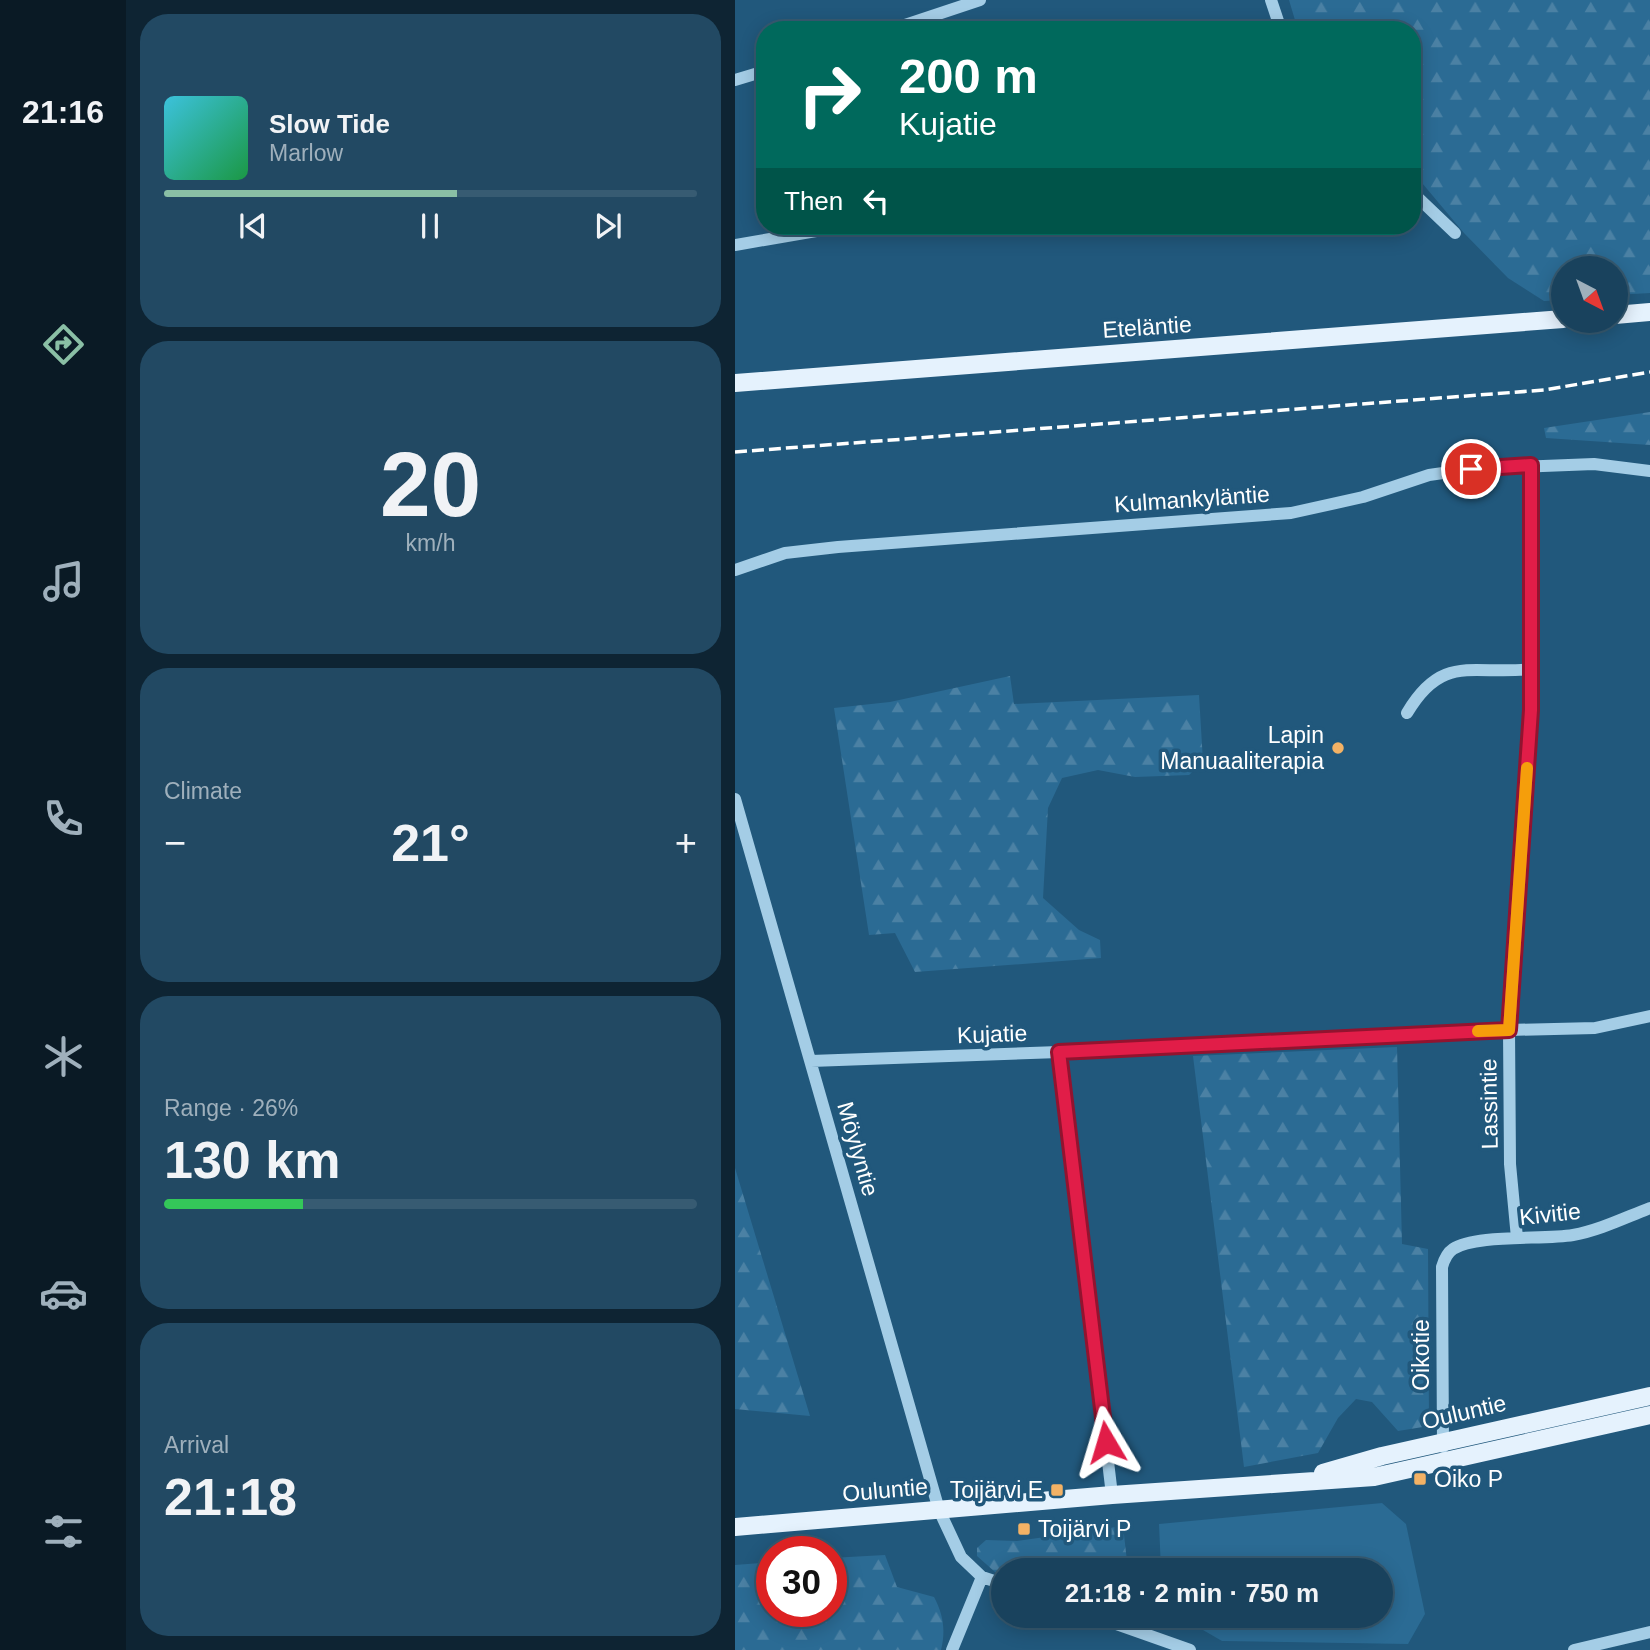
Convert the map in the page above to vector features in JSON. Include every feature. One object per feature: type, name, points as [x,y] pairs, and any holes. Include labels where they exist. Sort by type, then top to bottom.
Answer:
[{"type":"main road","points":[[1628,314],[1650,312]]},
{"type":"main road","name":"Eteläntie","points":[[735,383],[1551,320]]},
{"type":"main road","name":"Ouluntie","points":[[1290,1482],[1382,1456],[1650,1396]]},
{"type":"main road","name":"Ouluntie","points":[[735,1527],[1112,1495],[1374,1477],[1650,1415]]},
{"type":"street","points":[[917,21],[980,0]]},
{"type":"street","points":[[1271,0],[1278,21]]},
{"type":"street","points":[[735,80],[756,74]]},
{"type":"street","points":[[1421,201],[1455,233]]},
{"type":"street","points":[[735,245],[793,235]]},
{"type":"street","name":"Kulmankyläntie","points":[[735,570],[785,554],[838,547],[1291,513],[1363,497],[1429,475],[1471,469],[1594,464],[1650,471]]},
{"type":"street","name":"Lassintie","points":[[1517,1238],[1510,1164],[1509,1030],[1531,710],[1531,465]]},
{"type":"street","points":[[1407,713],[1426,685],[1452,672],[1469,669],[1505,671],[1531,668]]},
{"type":"street","name":"Möylyntie","points":[[735,799],[939,1510],[961,1557],[982,1577]]},
{"type":"street","name":"Kujatie","points":[[811,1062],[1595,1028],[1650,1016]]},
{"type":"street","points":[[1059,1052],[1112,1495]]},
{"type":"street","name":"Kivitie","points":[[1451,1250],[1478,1242],[1575,1235],[1600,1229],[1650,1208]]},
{"type":"street","name":"Oikotie","points":[[1444,1463],[1442,1267],[1451,1250]]},
{"type":"street","points":[[953,1650],[982,1577],[991,1580]]},
{"type":"street","points":[[1128,1628],[1190,1650]]},
{"type":"street","points":[[1574,1650],[1650,1632]]},
{"type":"green space","points":[[1289,0],[1650,0],[1650,293],[1628,294],[1628,256],[1551,256],[1551,301],[1544,301],[1508,278],[1464,233],[1421,182],[1421,21],[1295,21]]},
{"type":"green space","points":[[1650,412],[1650,445],[1546,438],[1544,428]]},
{"type":"green space","points":[[1010,676],[1014,704],[1199,695],[1203,762],[1189,775],[1135,777],[1098,770],[1062,778],[1048,808],[1043,898],[1079,930],[1100,940],[1101,958],[915,972],[895,933],[869,935],[834,708],[890,702]]},
{"type":"green space","points":[[1397,1047],[1402,1244],[1428,1249],[1429,1426],[1398,1431],[1372,1402],[1356,1399],[1338,1418],[1318,1453],[1244,1467],[1193,1056]]},
{"type":"green space","points":[[735,1168],[810,1416],[735,1409]]},
{"type":"green space","points":[[1382,1503],[1406,1524],[1425,1614],[1408,1644],[1222,1641],[1200,1628],[1393,1628],[1393,1558],[1160,1558],[1159,1524]]},
{"type":"green space","points":[[1123,1526],[1127,1558],[991,1558],[991,1568],[977,1556],[977,1548],[986,1540],[1017,1541]]},
{"type":"green space","points":[[885,1555],[897,1587],[934,1597],[943,1622],[941,1650],[735,1650],[735,1565],[756,1563],[756,1627],[847,1627],[847,1557]]},
{"type":"railway","points":[[735,452],[1544,390],[1650,372]]},
{"type":"slow traffic","points":[[1478,1031],[1509,1030],[1527,768]]},
{"type":"place","name":"Lapin Manuaaliterapia","points":[[1338,748]]},
{"type":"place","name":"Oiko P","points":[[1420,1479]]},
{"type":"place","name":"Toijärvi E","points":[[1057,1490]]},
{"type":"place","name":"Toijärvi P","points":[[1024,1529]]},
{"type":"route","points":[[1106,1442],[1059,1052],[1509,1030],[1531,710],[1531,465],[1471,469]]}]
